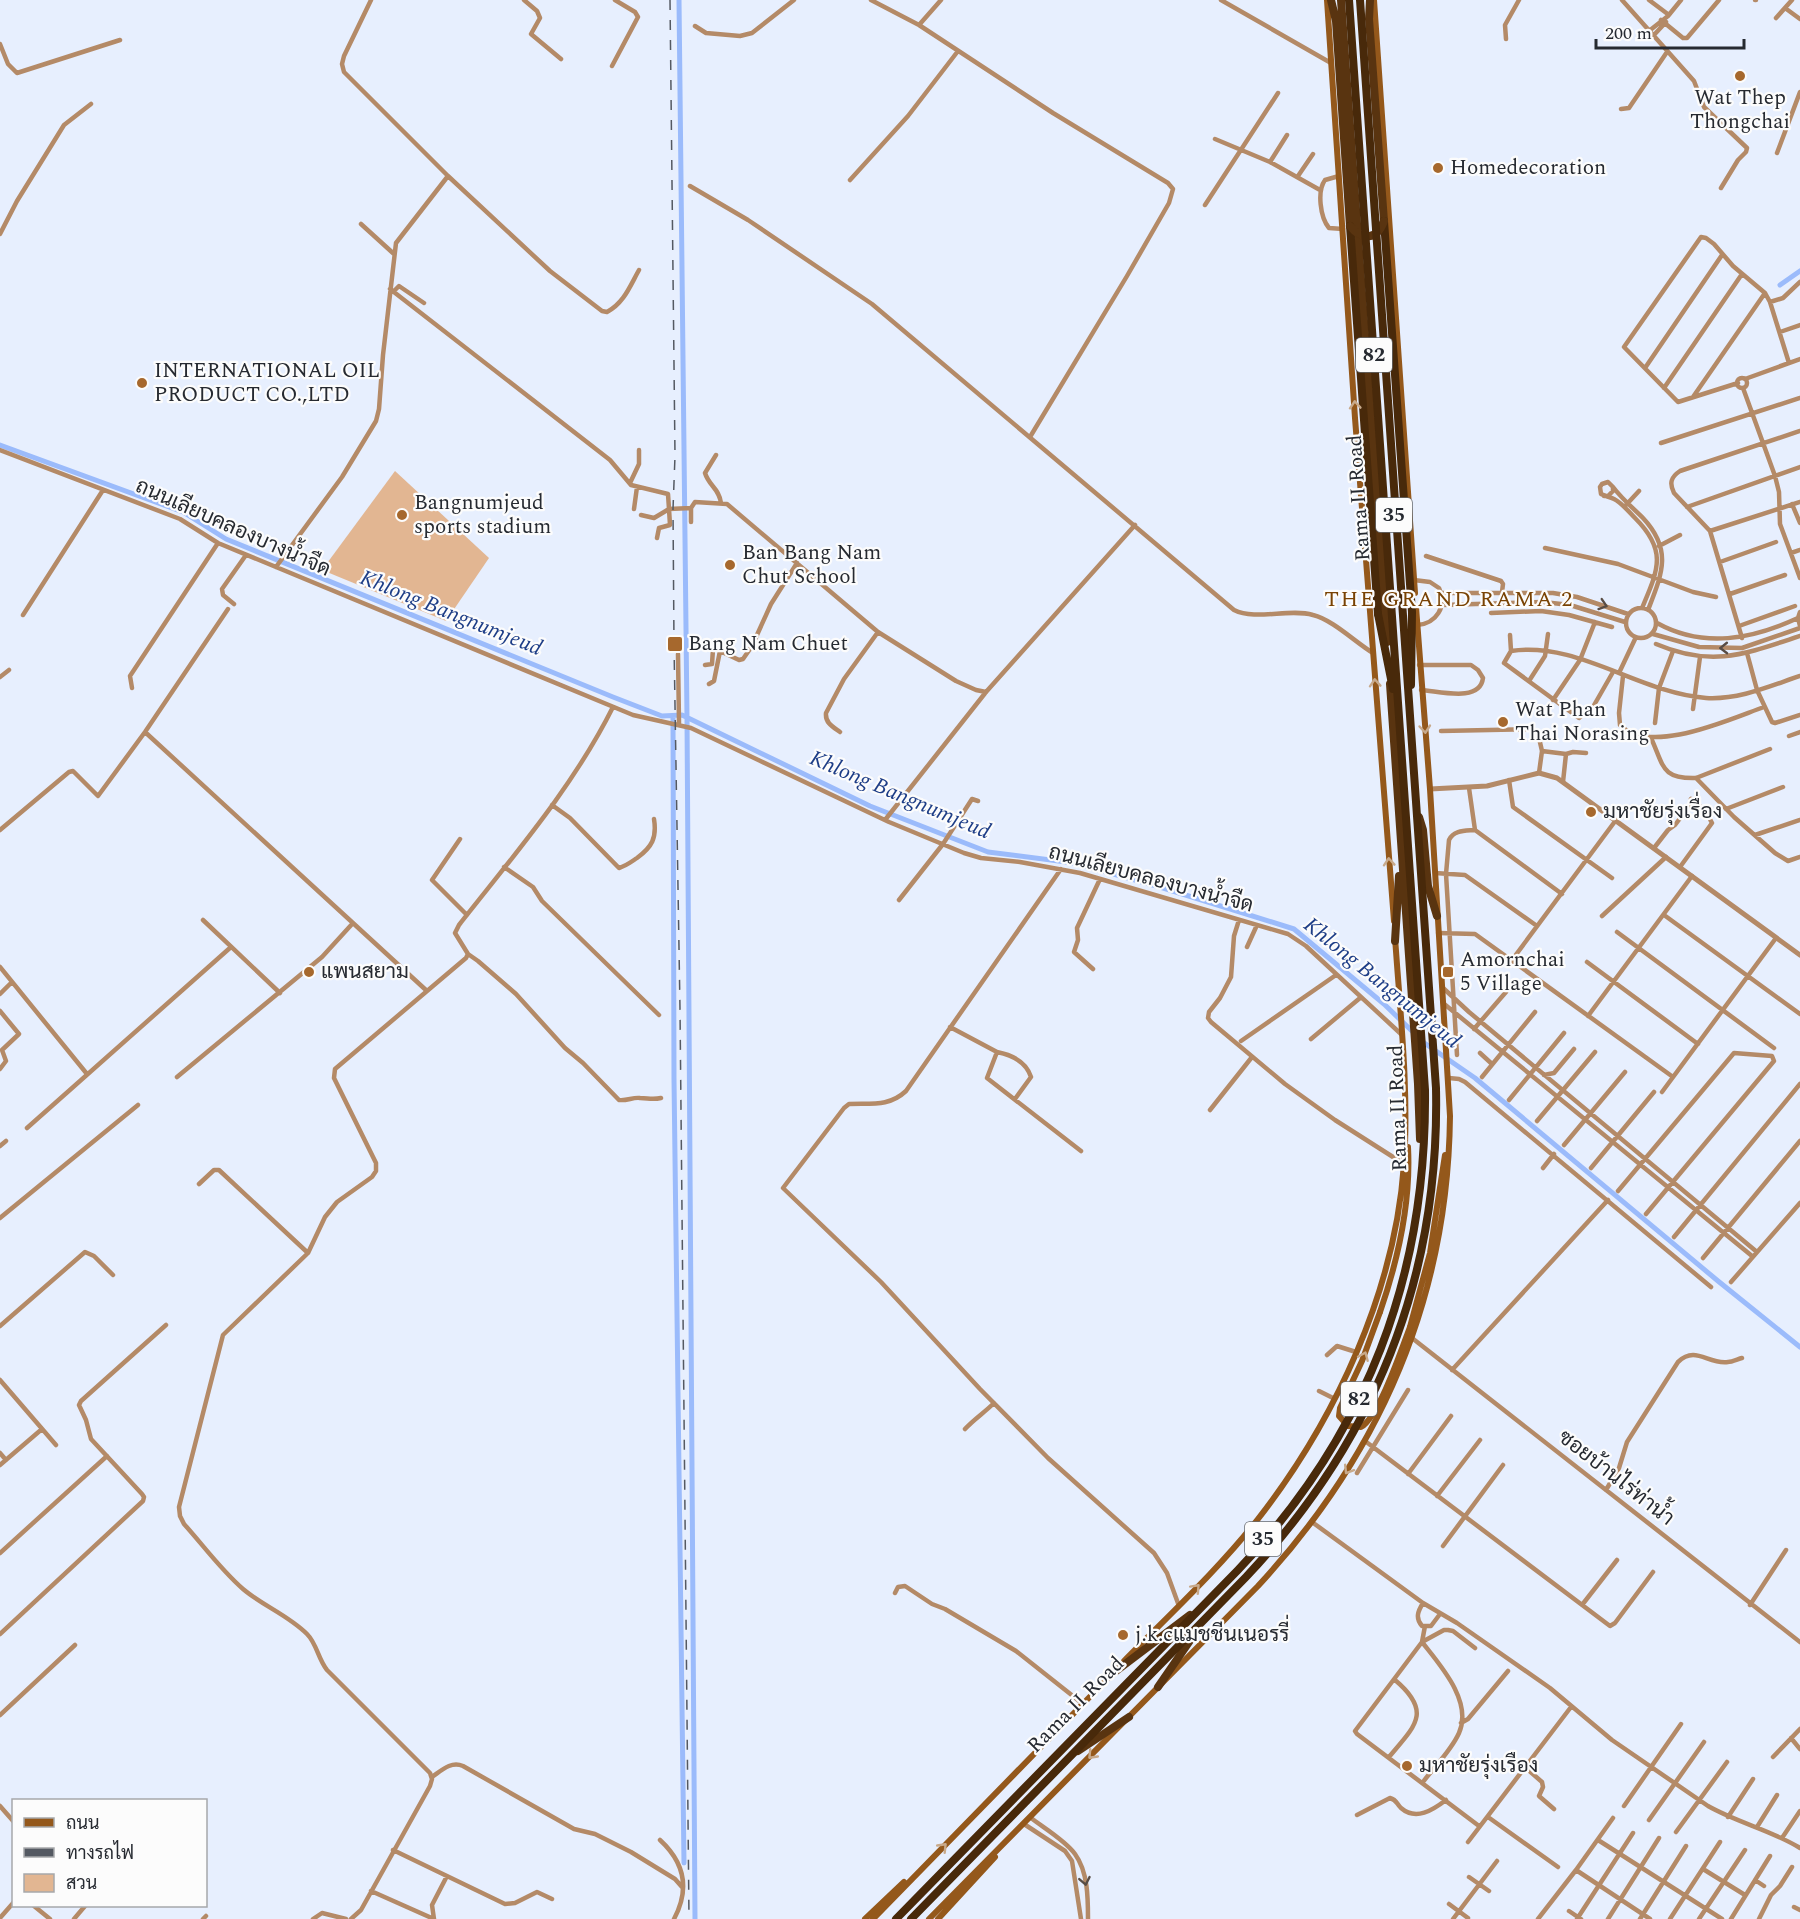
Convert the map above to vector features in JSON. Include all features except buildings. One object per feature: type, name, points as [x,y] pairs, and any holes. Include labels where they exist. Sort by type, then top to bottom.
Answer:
[{"type":"highway","points":[[1329,0],[1335,21],[1347,228],[1378,614],[1398,710]]},
{"type":"highway","points":[[1335,21],[1339,0]]},
{"type":"highway","name":"Rama II Road","points":[[891,1919],[1268,1534],[1299,1493],[1340,1429],[1376,1355],[1407,1259],[1416,1199],[1420,1123],[1339,0]]},
{"type":"highway","name":"82","points":[[896,1919],[1268,1537],[1295,1504],[1321,1467],[1370,1375],[1394,1314],[1407,1270],[1420,1197],[1425,1142],[1423,1064],[1349,0]]},
{"type":"highway","points":[[1360,0],[1369,19]]},
{"type":"highway","name":"Rama II Road","points":[[912,1919],[1262,1562],[1303,1513],[1350,1442],[1388,1363],[1410,1302],[1430,1210],[1435,1096],[1360,0]]},
{"type":"highway","name":"82","points":[[912,1919],[1238,1586],[1305,1508],[1341,1454],[1383,1372],[1400,1328],[1419,1264],[1428,1220],[1435,1155],[1436,1088],[1360,0]]},
{"type":"highway","points":[[1372,0],[1369,19],[1412,612],[1409,710]]},
{"type":"highway","points":[[1347,228],[1359,234],[1371,236],[1380,231],[1384,221]]},
{"type":"highway","points":[[1414,812],[1419,818],[1422,830],[1428,886],[1437,916]]},
{"type":"highway","points":[[1395,940],[1399,817]]},
{"type":"highway","points":[[1112,1674],[1190,1615]]},
{"type":"highway","points":[[1158,1687],[1201,1625]]},
{"type":"highway","points":[[1076,1753],[1129,1717]]},
{"type":"main road","name":"Rama II Road","points":[[873,1919],[1179,1606],[1257,1520],[1295,1467],[1335,1399],[1377,1300],[1384,1276],[1396,1224],[1404,1164],[1405,1113],[1400,1008],[1372,653],[1347,228],[1339,176],[1329,0]]},
{"type":"main road","name":"35","points":[[929,1919],[1258,1586],[1312,1522],[1365,1441],[1387,1398],[1412,1338],[1426,1296],[1442,1224],[1449,1160],[1449,1070],[1372,0]]},
{"type":"main road","points":[[1405,1113],[1409,1156],[1405,1206],[1396,1258],[1362,1361],[1340,1408],[1339,1416],[1348,1426],[1361,1427],[1370,1420],[1410,1327],[1435,1227],[1450,1116]]},
{"type":"main road","points":[[939,1919],[979,1876],[1008,1840]]},
{"type":"main road","points":[[865,1919],[925,1865]]},
{"type":"street","points":[[372,0],[344,56],[342,64],[344,72],[448,176],[550,271],[602,311],[607,312],[615,308],[624,299],[639,270]]},
{"type":"street","points":[[524,0],[537,11],[540,18],[531,34],[561,59]]},
{"type":"street","points":[[612,66],[638,17],[635,12],[616,0]]},
{"type":"street","points":[[695,26],[706,33],[740,36],[752,33],[794,0]]},
{"type":"street","points":[[871,0],[919,26],[1053,113],[1168,183],[1173,189],[1169,203],[1127,276],[1030,437]]},
{"type":"street","points":[[919,26],[941,0]]},
{"type":"street","points":[[1221,0],[1331,63]]},
{"type":"street","points":[[1506,39],[1506,25],[1519,0]]},
{"type":"street","points":[[1622,0],[1697,85],[1704,107],[1747,148],[1721,188]]},
{"type":"street","points":[[1649,0],[1668,16]]},
{"type":"street","points":[[1651,33],[1681,0]]},
{"type":"street","points":[[1663,22],[1683,38],[1687,38],[1719,0]]},
{"type":"street","points":[[1776,18],[1792,0]]},
{"type":"street","points":[[1785,8],[1800,20]]},
{"type":"street","points":[[0,44],[8,64],[17,73],[120,40]]},
{"type":"street","points":[[850,180],[908,116],[958,51]]},
{"type":"street","points":[[1621,109],[1629,108],[1667,52]]},
{"type":"street","points":[[1777,153],[1800,92]]},
{"type":"street","points":[[1205,205],[1278,93]]},
{"type":"street","points":[[0,234],[63,125],[91,104]]},
{"type":"street","points":[[1270,162],[1287,135]]},
{"type":"street","points":[[1215,139],[1270,162],[1320,190]]},
{"type":"street","points":[[1298,176],[1313,154]]},
{"type":"street","points":[[277,566],[342,477],[376,421],[392,290],[394,254],[399,237],[448,176]]},
{"type":"street","points":[[1339,176],[1325,180],[1320,190],[1324,221],[1329,228],[1347,228]]},
{"type":"street","points":[[690,186],[748,220],[872,304],[1240,613],[1315,615],[1372,653]]},
{"type":"street","points":[[361,224],[394,254]]},
{"type":"street","points":[[1789,363],[1770,302],[1765,293],[1703,237],[1699,239],[1625,343],[1625,348],[1678,402],[1738,382],[1800,359]]},
{"type":"street","points":[[1645,368],[1722,255]]},
{"type":"street","points":[[1664,388],[1742,274]]},
{"type":"street","points":[[1770,302],[1783,298],[1800,282]]},
{"type":"street","points":[[392,290],[399,286],[424,303]]},
{"type":"street","points":[[392,290],[610,460],[630,483],[637,487],[668,494],[670,525],[659,528],[657,538]]},
{"type":"street","points":[[1693,397],[1765,293]]},
{"type":"street","points":[[1780,332],[1800,325]]},
{"type":"street","points":[[1743,388],[1747,386],[1745,379]]},
{"type":"street","points":[[1738,382],[1739,387],[1743,388],[1774,476],[1780,507],[1780,524],[1800,578]]},
{"type":"street","points":[[1661,443],[1800,398]]},
{"type":"street","points":[[1742,638],[1710,531],[1674,494],[1670,487],[1671,480],[1674,475],[1800,431]]},
{"type":"street","name":"ถนนเลียบคลองบางน้ำจืด","points":[[0,450],[180,519],[218,543],[640,718],[691,728],[886,819],[981,858],[1061,869],[1293,937],[1306,946],[1360,998],[1401,1032]]},
{"type":"street","points":[[630,483],[639,464],[639,450]]},
{"type":"street","points":[[716,454],[705,473],[718,492],[721,503]]},
{"type":"street","points":[[1687,507],[1800,467]]},
{"type":"street","points":[[1626,505],[1604,496],[1599,491],[1602,484],[1608,482],[1613,487],[1659,546],[1657,579],[1648,610]]},
{"type":"street","points":[[634,509],[637,487]]},
{"type":"street","points":[[1604,496],[1611,494],[1613,487]]},
{"type":"street","points":[[23,615],[104,490]]},
{"type":"street","points":[[1626,505],[1639,490]]},
{"type":"street","points":[[641,515],[654,518],[669,508],[689,508],[697,501],[727,504],[878,632],[956,681],[987,692]]},
{"type":"street","points":[[1710,531],[1800,502]]},
{"type":"street","points":[[1792,504],[1800,523]]},
{"type":"street","points":[[689,508],[691,522]]},
{"type":"street","points":[[886,819],[987,692],[1135,525]]},
{"type":"street","points":[[1659,546],[1680,536]]},
{"type":"street","points":[[1720,562],[1776,542]]},
{"type":"street","points":[[132,688],[130,676],[218,543]]},
{"type":"street","points":[[1545,548],[1618,564],[1693,592],[1716,597]]},
{"type":"street","points":[[1791,553],[1800,550]]},
{"type":"street","points":[[234,604],[223,595],[222,589],[246,555]]},
{"type":"street","points":[[1426,556],[1502,580],[1502,592]]},
{"type":"street","points":[[706,650],[720,651],[739,660],[744,658],[752,646],[766,612],[797,564]]},
{"type":"street","points":[[1730,594],[1785,574]]},
{"type":"street","points":[[1642,608],[1657,579]]},
{"type":"street","points":[[1414,580],[1430,582],[1442,593],[1442,605],[1437,616],[1417,625]]},
{"type":"street","points":[[1442,593],[1553,593],[1577,597],[1628,614]]},
{"type":"street","points":[[1442,605],[1543,602],[1570,605],[1625,622]]},
{"type":"street","points":[[1739,626],[1795,606]]},
{"type":"street","points":[[1642,608],[1648,610],[1657,623],[1689,636],[1742,638],[1799,615],[1800,627],[1742,648],[1699,647],[1653,634],[1636,638],[1629,632],[1625,622],[1628,614],[1634,609],[1642,608]]},
{"type":"street","points":[[0,830],[69,772],[73,771],[78,775],[98,796],[145,732],[228,609]]},
{"type":"street","points":[[1491,612],[1541,611],[1569,615],[1612,627]]},
{"type":"street","points":[[1553,700],[1580,660],[1595,622]]},
{"type":"street","points":[[1653,634],[1657,623]]},
{"type":"street","points":[[840,732],[829,724],[825,717],[826,713],[844,679],[878,632]]},
{"type":"street","points":[[1529,681],[1545,656],[1548,634]]},
{"type":"street","points":[[1510,635],[1511,651],[1503,663],[1580,718],[1593,707],[1618,674],[1636,638]]},
{"type":"street","points":[[1656,644],[1673,651],[1700,657],[1726,657],[1747,653],[1800,636]]},
{"type":"street","points":[[705,665],[712,664],[713,649]]},
{"type":"street","points":[[709,684],[714,681],[720,651]]},
{"type":"street","points":[[1511,651],[1545,651],[1580,660],[1659,688],[1696,696],[1735,696],[1800,676]]},
{"type":"street","points":[[1655,723],[1659,688],[1673,651]]},
{"type":"street","points":[[1747,653],[1757,690],[1773,723],[1800,715]]},
{"type":"street","points":[[678,654],[679,723]]},
{"type":"street","points":[[1693,709],[1700,657]]},
{"type":"street","points":[[1419,665],[1471,665],[1478,670],[1482,678],[1480,687],[1476,691],[1466,693],[1421,690]]},
{"type":"street","points":[[0,677],[9,670]]},
{"type":"street","points":[[1618,674],[1620,725],[1629,732],[1651,738],[1686,733],[1764,706]]},
{"type":"street","points":[[613,707],[602,730],[572,778],[504,867],[464,912],[455,933],[468,954],[516,994],[565,1048],[619,1100],[661,1098]]},
{"type":"street","points":[[1441,731],[1531,728],[1535,730],[1539,738],[1542,751],[1539,773]]},
{"type":"street","points":[[145,732],[425,988]]},
{"type":"street","points":[[1789,736],[1800,732]]},
{"type":"street","points":[[1651,738],[1669,775],[1684,778],[1696,778],[1770,749]]},
{"type":"street","points":[[1542,751],[1566,754],[1586,753]]},
{"type":"street","points":[[1563,782],[1566,754]]},
{"type":"street","points":[[1430,789],[1487,786],[1539,773],[1563,782],[1800,955]]},
{"type":"street","points":[[1696,778],[1755,835],[1785,860],[1800,857]]},
{"type":"street","points":[[1509,780],[1513,807],[1612,878]]},
{"type":"street","points":[[1726,808],[1783,787]]},
{"type":"street","points":[[1469,788],[1475,830]]},
{"type":"street","points":[[899,900],[944,842],[972,799],[978,801]]},
{"type":"street","points":[[1654,848],[1675,825],[1692,800],[1705,810],[1712,823],[1680,867]]},
{"type":"street","points":[[552,805],[570,818],[619,868],[653,843],[656,831],[654,819]]},
{"type":"street","points":[[1512,960],[1616,820]]},
{"type":"street","points":[[1755,835],[1800,820]]},
{"type":"street","points":[[1457,1055],[1446,874],[1451,836],[1460,831],[1475,830],[1562,894]]},
{"type":"street","points":[[460,839],[432,880],[464,912]]},
{"type":"street","points":[[1602,916],[1666,857]]},
{"type":"street","points":[[504,867],[533,887],[542,901],[660,1015]]},
{"type":"street","points":[[1061,869],[906,1091],[900,1097],[879,1104],[849,1104],[783,1188],[881,1282],[993,1403],[1048,1458],[1154,1553],[1167,1573],[1179,1606]]},
{"type":"street","points":[[1435,873],[1465,875],[1537,926]]},
{"type":"street","points":[[1588,1016],[1692,876]]},
{"type":"street","points":[[1093,969],[1074,952],[1078,940],[1077,928],[1100,879]]},
{"type":"street","points":[[1664,915],[1800,1014]]},
{"type":"street","points":[[203,920],[280,993]]},
{"type":"street","points":[[1239,920],[1234,936],[1231,977],[1208,1015],[1214,1026],[1335,1120],[1404,1164]]},
{"type":"street","points":[[177,1077],[322,957],[353,923]]},
{"type":"street","points":[[1247,947],[1257,925]]},
{"type":"street","points":[[1617,932],[1774,1048]]},
{"type":"street","points":[[1438,933],[1475,934],[1673,1077]]},
{"type":"street","points":[[1662,1092],[1776,938]]},
{"type":"street","points":[[27,1128],[231,947]]},
{"type":"street","points":[[351,1919],[361,1910],[430,1786],[432,1777],[428,1769],[327,1670],[321,1663],[308,1635],[289,1619],[243,1589],[184,1524],[179,1507],[223,1335],[305,1250],[337,1202],[372,1177],[376,1171],[376,1163],[334,1078],[335,1069],[425,988],[463,963],[468,954]]},
{"type":"street","points":[[1587,962],[1698,1044]]},
{"type":"street","points":[[0,967],[87,1074]]},
{"type":"street","points":[[1241,1041],[1336,975]]},
{"type":"street","points":[[0,994],[12,982]]},
{"type":"street","points":[[1442,987],[1544,1075],[1728,1227],[1754,1254]]},
{"type":"street","points":[[1474,1029],[1506,992]]},
{"type":"street","points":[[1311,1039],[1360,998]]},
{"type":"street","points":[[1443,1003],[1668,1188],[1754,1254]]},
{"type":"street","points":[[0,1011],[19,1034],[2,1050],[6,1061],[0,1069]]},
{"type":"street","points":[[1463,1020],[1469,1012]]},
{"type":"street","points":[[1482,1077],[1535,1012]]},
{"type":"street","points":[[950,1027],[997,1052],[1017,1058],[1030,1072],[1031,1077],[1015,1099]]},
{"type":"street","points":[[1509,1100],[1564,1033]]},
{"type":"street","points":[[1544,1075],[1554,1073],[1574,1049]]},
{"type":"street","points":[[997,1052],[987,1078],[1081,1151]]},
{"type":"street","points":[[1537,1121],[1594,1052]]},
{"type":"street","points":[[1480,1053],[1492,1064]]},
{"type":"street","points":[[1618,1191],[1734,1053],[1772,1056],[1774,1061],[1646,1214]]},
{"type":"street","points":[[1210,1110],[1252,1057]]},
{"type":"street","points":[[1564,1144],[1625,1072]]},
{"type":"street","points":[[1449,1078],[1466,1082],[1711,1287]]},
{"type":"street","points":[[1674,1237],[1800,1084]]},
{"type":"street","points":[[1591,1168],[1654,1092]]},
{"type":"street","points":[[0,1218],[138,1105]]},
{"type":"street","points":[[0,1146],[6,1141]]},
{"type":"street","points":[[1703,1258],[1800,1141]]},
{"type":"street","points":[[1543,1168],[1554,1154]]},
{"type":"street","points":[[199,1184],[214,1170],[219,1170],[305,1250]]},
{"type":"street","points":[[1452,1370],[1608,1200]]},
{"type":"street","points":[[1731,1282],[1800,1203]]},
{"type":"street","points":[[0,1326],[85,1252],[94,1256],[113,1275]]},
{"type":"street","points":[[0,1634],[143,1501],[142,1494],[91,1439],[79,1405],[166,1325]]},
{"type":"street","name":"ซอยบ้านไร่ท่าน้ำ","points":[[1412,1338],[1800,1642]]},
{"type":"street","points":[[1327,1355],[1337,1346],[1356,1352]]},
{"type":"street","points":[[1606,1490],[1619,1468],[1627,1442],[1678,1362],[1685,1356],[1693,1355],[1724,1362],[1742,1358]]},
{"type":"street","points":[[0,1380],[56,1445]]},
{"type":"street","points":[[1357,1473],[1408,1390]]},
{"type":"street","points":[[1319,1391],[1335,1399]]},
{"type":"street","points":[[965,1428],[993,1403]]},
{"type":"street","points":[[1408,1474],[1451,1416]]},
{"type":"street","points":[[0,1465],[42,1429]]},
{"type":"street","points":[[1437,1496],[1479,1440]]},
{"type":"street","points":[[1365,1441],[1605,1624],[1612,1625],[1653,1572]]},
{"type":"street","points":[[0,1453],[6,1460]]},
{"type":"street","points":[[0,1553],[107,1456]]},
{"type":"street","points":[[1443,1546],[1503,1465]]},
{"type":"street","points":[[1312,1522],[1423,1603],[1473,1633],[1550,1688],[1612,1740],[1700,1800],[1728,1817],[1757,1827],[1800,1848]]},
{"type":"street","points":[[1750,1605],[1786,1550]]},
{"type":"street","points":[[1582,1605],[1617,1560]]},
{"type":"street","points":[[895,1593],[898,1587],[905,1586],[932,1604],[945,1609],[1006,1645],[1083,1704]]},
{"type":"street","points":[[1423,1603],[1417,1615],[1419,1622],[1425,1626],[1434,1624],[1440,1614]]},
{"type":"street","points":[[1425,1626],[1422,1642],[1355,1731],[1479,1826]]},
{"type":"street","points":[[1422,1642],[1448,1630],[1453,1631],[1475,1648]]},
{"type":"street","points":[[1422,1642],[1455,1689],[1460,1705],[1461,1723],[1454,1741],[1423,1782]]},
{"type":"street","points":[[0,1715],[75,1645]]},
{"type":"street","points":[[1461,1723],[1468,1719],[1508,1671]]},
{"type":"street","points":[[1389,1757],[1413,1728],[1416,1718],[1416,1703],[1411,1693],[1395,1680]]},
{"type":"street","points":[[1468,1842],[1571,1707]]},
{"type":"street","points":[[1624,1806],[1681,1724]]},
{"type":"street","points":[[1773,1757],[1800,1730]]},
{"type":"street","points":[[1791,1738],[1800,1749]]},
{"type":"street","points":[[1649,1820],[1704,1742]]},
{"type":"street","points":[[1676,1832],[1727,1762]]},
{"type":"street","points":[[432,1777],[451,1765],[463,1766],[574,1829],[595,1834],[631,1852],[675,1879],[682,1887]]},
{"type":"street","points":[[1526,1768],[1542,1782],[1543,1787],[1539,1796],[1554,1809]]},
{"type":"street","points":[[1728,1817],[1753,1779]]},
{"type":"street","points":[[1757,1827],[1777,1795]]},
{"type":"street","points":[[1357,1815],[1390,1798],[1396,1800],[1403,1810],[1419,1814],[1433,1810],[1446,1800]]},
{"type":"street","points":[[0,1806],[12,1820]]},
{"type":"street","points":[[1782,1838],[1800,1811]]},
{"type":"street","points":[[1488,1817],[1558,1867]]},
{"type":"street","points":[[1031,1818],[1072,1861],[1081,1919]]},
{"type":"street","points":[[1538,1919],[1612,1818]]},
{"type":"street","points":[[1024,1824],[1072,1850],[1077,1857],[1084,1874],[1088,1919]]},
{"type":"street","points":[[1569,1911],[1579,1918],[1633,1833]]},
{"type":"street","points":[[1608,1919],[1659,1838]]},
{"type":"street","points":[[660,1840],[678,1861],[684,1876],[682,1902],[674,1919]]},
{"type":"street","points":[[1598,1840],[1722,1919]]},
{"type":"street","points":[[1670,1919],[1720,1842]]},
{"type":"street","points":[[1641,1917],[1686,1846]]},
{"type":"street","points":[[393,1850],[506,1904],[516,1903],[537,1892],[552,1899]]},
{"type":"street","points":[[1067,1854],[1072,1850]]},
{"type":"street","points":[[1699,1919],[1745,1850]]},
{"type":"street","points":[[1731,1919],[1770,1856]]},
{"type":"street","points":[[1453,1919],[1497,1861]]},
{"type":"street","points":[[1759,1919],[1771,1894],[1780,1886],[1792,1867]]},
{"type":"street","points":[[1703,1869],[1746,1895]]},
{"type":"street","points":[[1576,1870],[1641,1917],[1650,1919]]},
{"type":"street","points":[[434,1919],[432,1905],[447,1875]]},
{"type":"street","points":[[1469,1877],[1489,1891]]},
{"type":"street","points":[[1755,1880],[1764,1886]]},
{"type":"street","points":[[371,1892],[434,1919]]},
{"type":"street","points":[[1741,1902],[1748,1907]]},
{"type":"street","points":[[0,1918],[12,1904]]},
{"type":"street","points":[[1449,1904],[1468,1918]]},
{"type":"street","points":[[36,1907],[50,1919]]},
{"type":"street","points":[[74,1919],[83,1907]]},
{"type":"street","points":[[1794,1907],[1800,1910]]},
{"type":"street","points":[[313,1919],[322,1912],[346,1919]]},
{"type":"green space","name":"Bangnumjeud sports stadium","points":[[395,471],[489,558],[446,621],[322,570]]},
{"type":"waterway","points":[[679,0],[687,718],[695,1919]]},
{"type":"waterway","points":[[1780,285],[1800,271]]},
{"type":"waterway","name":"Khlong Bangnumjeud","points":[[0,445],[183,512],[226,539],[613,697],[662,716],[682,715],[870,806],[988,852],[1074,863],[1294,929],[1384,1004],[1414,1033]]},
{"type":"waterway","points":[[673,716],[674,1079],[684,1863]]},
{"type":"waterway","name":"Khlong Bangnumjeud","points":[[1420,1040],[1475,1078],[1800,1347]]},
{"type":"railway","points":[[670,0],[675,456],[674,644],[689,1919]]},
{"type":"place","name":"Wat Thep Thongchai","points":[[1740,76]]},
{"type":"place","name":"Homedecoration","points":[[1438,168]]},
{"type":"place","name":"INTERNATIONAL OIL PRODUCT CO.,LTD","points":[[142,383]]},
{"type":"place","name":"Bangnumjeud sports stadium","points":[[402,515]]},
{"type":"place","name":"Ban Bang Nam Chut School","points":[[730,565]]},
{"type":"place","name":"Bang Nam Chuet","points":[[675,644]]},
{"type":"place","name":"Wat Phan Thai Norasing","points":[[1503,722]]},
{"type":"place","name":"มหาชัยรุ่งเรื่อง","points":[[1591,812]]},
{"type":"place","name":"แพนสยาม","points":[[309,972]]},
{"type":"place","name":"Amornchai 5 Village","points":[[1448,972]]},
{"type":"place","name":"j.k.cแมชชีนเนอรรี่","points":[[1123,1635]]},
{"type":"place","name":"มหาชัยรุ่งเรือง","points":[[1407,1766]]},
{"type":"district","name":"THE GRAND RAMA 2","points":[[1449,599]]}]
